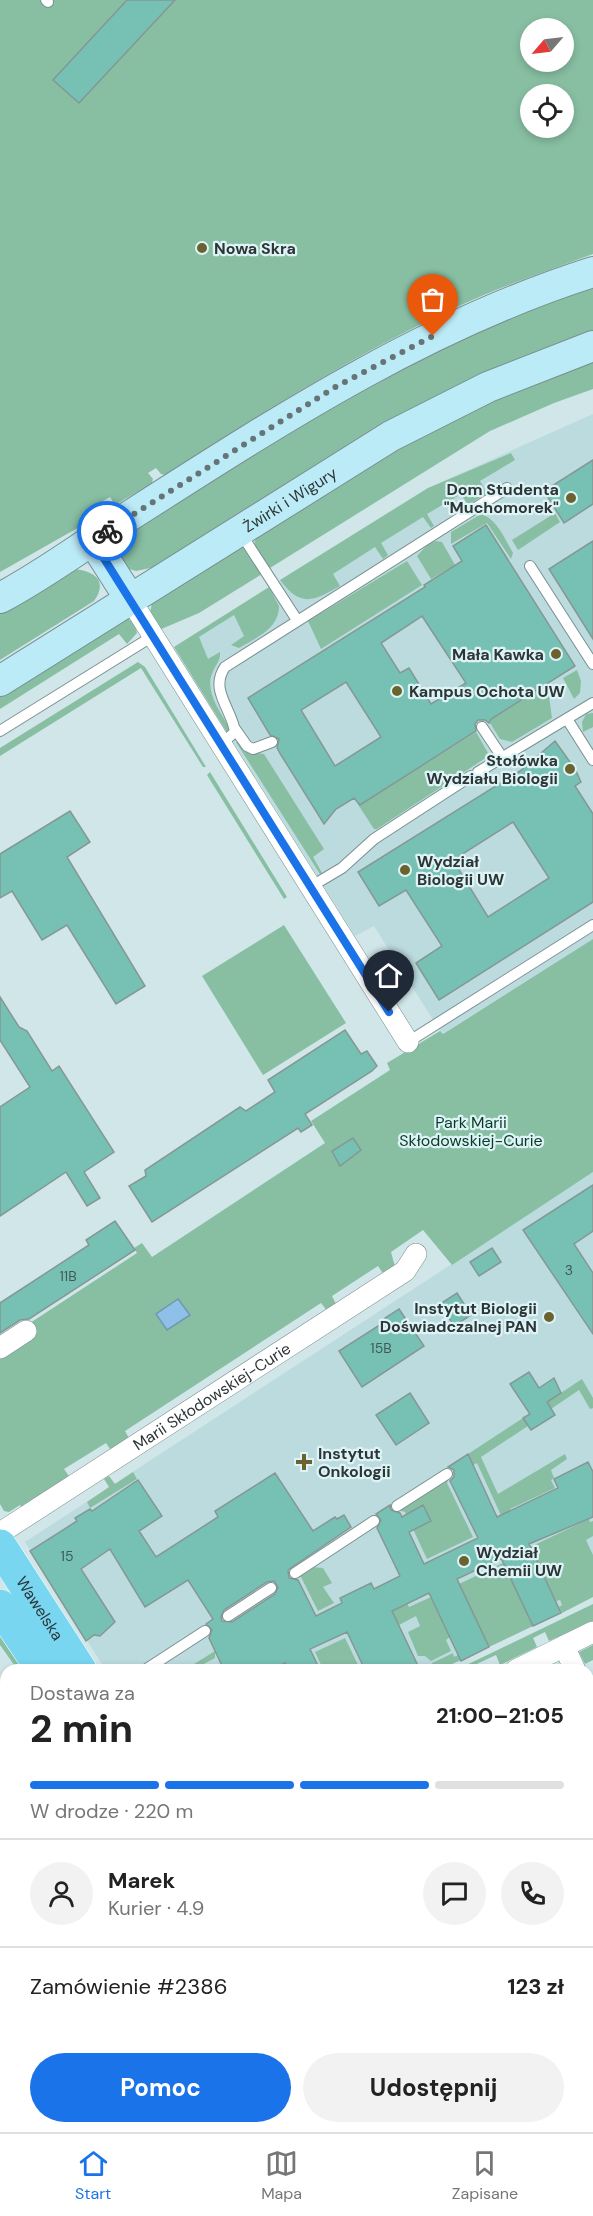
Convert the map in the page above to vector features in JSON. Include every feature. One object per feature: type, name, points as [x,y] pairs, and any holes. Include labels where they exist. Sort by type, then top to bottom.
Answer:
[{"type":"main road","points":[[0,598],[56,567],[296,411],[383,361],[475,316],[593,273]]},
{"type":"main road","name":"Żwirki i Wigury","points":[[0,681],[356,457],[428,416],[488,387],[593,346]]},
{"type":"main road","points":[[93,541],[130,599]]},
{"type":"main road","name":"Wawelska","points":[[0,1546],[76,1664]]},
{"type":"main road","name":"Wawelska","points":[[0,1606],[39,1664]]},
{"type":"street","points":[[130,599],[153,636],[228,737],[310,887],[408,1042]]},
{"type":"street","name":"Marii Skłodowskiej-Curie","points":[[0,1533],[405,1271],[416,1254]]},
{"type":"street","points":[[0,1348],[26,1331]]},
{"type":"street","points":[[528,1664],[593,1632]]},
{"type":"street","points":[[564,1646],[572,1664]]},
{"type":"lane","points":[[272,741],[253,749],[228,737],[220,692],[220,673],[232,661],[507,488]]},
{"type":"lane","points":[[239,530],[297,620]]},
{"type":"lane","points":[[530,566],[593,665]]},
{"type":"lane","points":[[0,731],[153,636]]},
{"type":"lane","points":[[310,887],[342,868],[374,839],[475,774],[593,703]]},
{"type":"lane","points":[[567,719],[593,760]]},
{"type":"lane","points":[[482,728],[502,758]]},
{"type":"lane","points":[[408,1042],[593,925]]},
{"type":"lane","points":[[396,1506],[447,1474]]},
{"type":"lane","points":[[295,1573],[374,1521]]},
{"type":"lane","points":[[228,1616],[271,1588]]},
{"type":"lane","points":[[154,1664],[205,1631]]},
{"type":"lane","points":[[164,1658],[166,1664]]},
{"type":"shaded area","name":"Kampus Ochota UW","points":[[593,414],[593,939],[442,1034],[374,926],[355,936],[174,647],[428,488]]},
{"type":"shaded area","points":[[593,1172],[593,1597],[452,1664],[102,1664],[25,1542]]},
{"type":"green space","name":"Nowa Skra","points":[[0,0],[593,0],[593,254],[474,299],[381,345],[308,386],[165,475],[156,468],[148,473],[153,479],[152,483],[115,505],[110,497],[95,506],[99,514],[0,572]]},
{"type":"green space","points":[[593,283],[593,335],[160,566],[136,571],[126,568],[117,554],[119,537],[384,371]]},
{"type":"green space","points":[[593,358],[593,389],[490,431],[270,568],[254,544],[258,531],[441,422]]},
{"type":"green space","points":[[511,453],[515,460],[480,481],[487,493],[468,505],[461,494],[427,514],[434,526],[431,528],[423,517],[381,543],[388,555],[383,559],[375,547],[333,574],[340,586],[308,599],[294,595],[280,580],[428,488]]},
{"type":"green space","points":[[555,513],[560,522],[518,550],[512,540]]},
{"type":"green space","points":[[481,514],[492,520],[500,530],[513,553],[511,559],[487,523],[451,544],[451,532]]},
{"type":"green space","points":[[442,542],[455,565],[431,579],[417,556],[429,543]]},
{"type":"green space","points":[[241,545],[247,549],[262,574],[199,613],[159,630],[150,612],[153,599]]},
{"type":"green space","points":[[407,561],[422,585],[321,649],[308,621]]},
{"type":"green space","points":[[72,569],[86,571],[96,577],[100,587],[94,601],[0,660],[0,608]]},
{"type":"green space","points":[[269,587],[279,606],[275,621],[266,632],[239,648],[231,645],[244,636],[234,615],[199,637],[208,659],[220,652],[210,687],[214,701],[229,727],[228,734],[174,647]]},
{"type":"green space","points":[[127,617],[135,625],[137,633],[127,644],[119,634],[0,709],[0,693]]},
{"type":"green space","points":[[138,662],[145,667],[206,767],[203,767],[141,668],[0,756],[0,748]]},
{"type":"green space","points":[[577,670],[581,681],[580,693],[574,699],[563,678]]},
{"type":"green space","points":[[543,686],[549,696],[552,718],[512,742],[500,739],[490,723],[491,719]]},
{"type":"green space","points":[[593,713],[593,727],[583,732],[582,722],[586,714]]},
{"type":"green space","points":[[476,732],[488,753],[484,759],[374,829],[357,803],[361,804]]},
{"type":"green space","points":[[240,741],[250,752],[264,754],[324,849],[313,857],[322,873],[320,874],[236,742]]},
{"type":"green space","points":[[210,772],[287,897],[284,899],[207,775]]},
{"type":"green space","points":[[284,925],[346,1023],[263,1075],[202,976]]},
{"type":"green space","name":"Park Marii Skłodowskiej-Curie","points":[[593,939],[593,1172],[452,1265],[423,1230],[391,1252],[395,1267],[384,1275],[378,1266],[332,1296],[337,1306],[328,1312],[321,1303],[125,1431],[130,1440],[112,1452],[106,1443],[64,1469],[71,1479],[23,1510],[20,1505],[9,1512],[4,1511],[0,1504],[0,1355],[27,1325],[137,1253],[134,1248],[142,1243],[152,1257],[325,1143],[311,1121],[390,1070],[387,1063],[440,1031],[443,1034]]},
{"type":"green space","points":[[582,1379],[593,1398],[593,1408],[590,1409],[579,1390],[551,1409],[547,1402]]},
{"type":"green space","points":[[523,1418],[528,1426],[481,1457],[498,1494],[565,1454],[567,1459],[551,1470],[554,1478],[551,1480],[555,1488],[510,1509],[513,1516],[504,1522],[477,1463],[473,1465],[468,1454]]},
{"type":"green space","points":[[133,1472],[137,1479],[90,1508],[87,1502],[109,1487],[104,1479],[109,1476],[115,1484]]},
{"type":"green space","points":[[449,1478],[447,1483],[473,1537],[427,1559],[405,1512],[398,1510]]},
{"type":"green space","points":[[589,1519],[590,1522],[593,1521],[593,1536],[586,1540],[593,1555],[593,1597],[562,1613],[559,1607],[562,1605],[560,1600],[556,1601],[530,1547]]},
{"type":"green space","points":[[503,1563],[533,1626],[489,1647],[459,1584]]},
{"type":"green space","points":[[312,1567],[323,1568],[332,1583],[323,1587],[334,1603],[318,1611],[301,1577],[297,1578]]},
{"type":"green space","points":[[431,1597],[450,1637],[446,1640],[451,1651],[431,1661],[425,1656],[418,1656],[408,1632],[420,1626],[416,1616],[399,1625],[392,1611],[407,1603],[409,1607]]},
{"type":"green space","points":[[593,1604],[593,1621],[549,1641],[545,1632],[533,1638],[537,1647],[502,1664],[500,1664],[496,1655],[477,1664],[468,1664]]},
{"type":"green space","points":[[0,1627],[26,1664],[13,1664],[0,1645]]},
{"type":"green space","points":[[345,1638],[358,1664],[321,1664],[315,1652]]},
{"type":"green space","points":[[593,1645],[593,1660],[585,1664],[579,1652]]},
{"type":"green space","points":[[215,1651],[215,1658],[204,1664],[194,1664]]},
{"type":"green space","points":[[453,1653],[454,1657],[458,1655],[461,1660],[452,1664],[432,1663]]},
{"type":"water","points":[[178,1299],[190,1315],[167,1330],[156,1314]]},
{"type":"building","points":[[127,0],[175,0],[79,103],[53,80]]},
{"type":"building","name":"Dom Studenta \"Muchomorek\"","points":[[593,460],[593,504],[564,523],[544,491]]},
{"type":"building","points":[[486,525],[575,666],[491,719],[489,723],[485,720],[478,720],[475,724],[476,731],[360,805],[354,798],[336,809],[324,824],[277,748],[279,739],[270,735],[248,698],[425,587],[424,585],[462,561],[453,546]],"holes":[[[422,616],[466,683],[431,704],[409,668],[400,673],[381,643]],[[346,682],[381,737],[335,766],[301,710]]]},
{"type":"building","points":[[593,541],[593,639],[549,569]]},
{"type":"building","name":"Wydział Biologii UW","points":[[555,741],[575,769],[581,782],[575,786],[593,814],[593,902],[439,1000],[416,963],[442,946],[406,890],[379,906],[358,872],[520,771]],"holes":[[[513,822],[549,878],[488,917],[453,860]]]},
{"type":"building","points":[[70,811],[90,842],[67,857],[145,986],[116,1004],[67,925],[42,940],[12,891],[0,898],[0,854]]},
{"type":"building","points":[[0,997],[19,1027],[27,1031],[52,1071],[59,1066],[114,1152],[84,1172],[100,1198],[87,1206],[66,1172],[0,1216],[0,1107],[30,1087],[0,1040]]},
{"type":"building","points":[[345,1030],[361,1054],[367,1051],[377,1066],[372,1071],[305,1114],[312,1125],[301,1132],[298,1128],[152,1222],[129,1186],[146,1176],[145,1170],[240,1107],[246,1111],[275,1092],[268,1080]]},
{"type":"building","points":[[353,1138],[361,1150],[340,1166],[332,1151]]},
{"type":"building","points":[[593,1185],[593,1231],[574,1244],[593,1273],[593,1334],[523,1230]]},
{"type":"building","points":[[115,1221],[135,1250],[29,1319],[20,1320],[0,1333],[0,1303],[89,1245],[86,1240]]},
{"type":"building","points":[[492,1248],[501,1262],[479,1276],[470,1262]]},
{"type":"building","points":[[457,1293],[471,1315],[454,1326],[440,1304]]},
{"type":"building","points":[[399,1309],[424,1346],[362,1387],[339,1351],[386,1321],[385,1318]]},
{"type":"building","points":[[529,1372],[539,1388],[554,1378],[561,1393],[547,1402],[555,1415],[531,1430],[523,1418],[530,1414],[510,1384]]},
{"type":"building","points":[[410,1393],[429,1423],[396,1445],[376,1415]]},
{"type":"building","points":[[468,1454],[497,1517],[558,1488],[554,1479],[588,1462],[593,1472],[593,1517],[529,1544],[561,1613],[533,1626],[501,1558],[457,1579],[489,1647],[461,1661],[429,1593],[392,1611],[417,1664],[362,1664],[347,1632],[310,1649],[317,1664],[221,1664],[209,1638],[212,1630],[206,1624],[213,1619],[188,1580],[145,1607],[110,1549],[81,1569],[115,1622],[100,1636],[94,1635],[86,1641],[30,1551],[77,1521],[75,1518],[90,1509],[92,1511],[138,1480],[162,1516],[139,1531],[156,1557],[218,1517],[215,1511],[275,1473],[313,1531],[335,1517],[337,1519],[344,1515],[351,1527],[288,1570],[289,1578],[298,1580],[316,1616],[342,1603],[340,1598],[371,1583],[374,1589],[400,1576],[377,1528],[381,1520],[376,1514],[390,1505],[391,1510],[400,1513],[402,1517],[423,1505],[431,1521],[409,1532],[424,1564],[478,1538],[450,1481],[454,1477],[454,1470],[448,1467]],"holes":[[[274,1581],[278,1587],[275,1594],[232,1622],[222,1621],[221,1616],[224,1610],[267,1582]]]},
{"type":"way so far","points":[[107,531],[337,386],[433,336]]},
{"type":"place","name":"Nowa Skra","points":[[202,248]]},
{"type":"place","name":"Dom Studenta \"Muchomorek\"","points":[[571,498]]},
{"type":"place","name":"Mała Kawka","points":[[556,654]]},
{"type":"place","name":"Kampus Ochota UW","points":[[397,691]]},
{"type":"place","name":"Stołówka Wydziału Biologii","points":[[570,769]]},
{"type":"place","name":"Wydział Biologii UW","points":[[405,870]]},
{"type":"place","name":"Instytut Biologii Doświadczalnej PAN","points":[[549,1317]]},
{"type":"place","name":"Instytut Onkologii","points":[[304,1462]]},
{"type":"place","name":"Wydział Chemii UW","points":[[464,1561]]},
{"type":"route","points":[[107,531],[93,541],[389,1012]]}]
